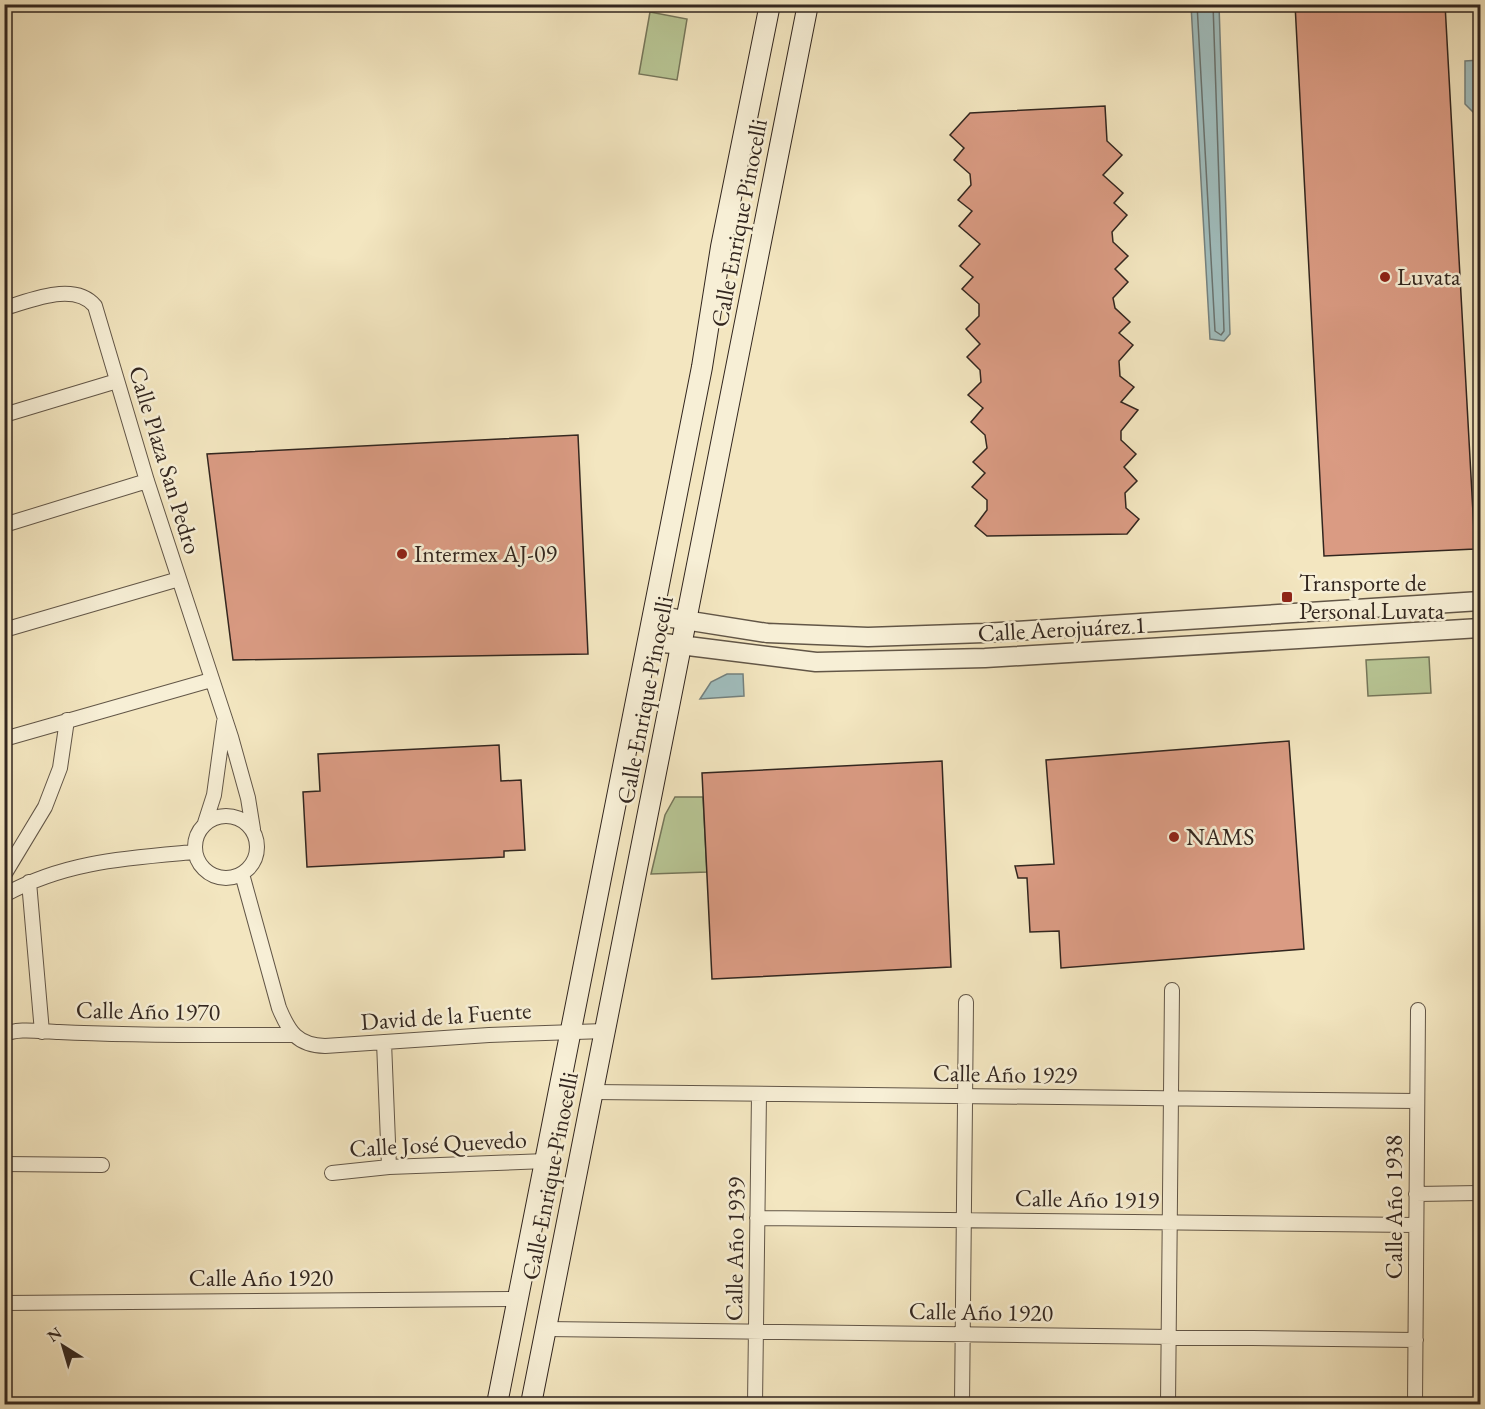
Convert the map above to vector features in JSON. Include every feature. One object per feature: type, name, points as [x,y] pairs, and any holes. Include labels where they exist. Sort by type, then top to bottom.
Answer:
[{"type":"main road","name":"Calle Enrique Pinocelli","points":[[497,1404],[702,367],[721,247],[770,4]]},
{"type":"main road","name":"Calle Enrique Pinocelli","points":[[531,1404],[808,4]]},
{"type":"street","name":"Calle Plaza San Pedro","points":[[4,308],[66,294],[89,298],[99,315],[147,481],[238,759],[253,829]]},
{"type":"street","points":[[4,415],[117,381]]},
{"type":"street","points":[[4,525],[147,481]]},
{"type":"street","points":[[4,630],[179,579]]},
{"type":"street","name":"Calle Aerojuárez 1","points":[[653,615],[801,636],[922,636],[1480,602]]},
{"type":"street","name":"Calle Aerojuárez 1","points":[[648,641],[816,662],[884,661],[985,658],[1480,628]]},
{"type":"street","points":[[4,739],[211,680]]},
{"type":"street","points":[[4,875],[45,807],[60,768],[67,720]]},
{"type":"street","name":"Calle Plaza San Pedro","points":[[206,824],[214,795],[224,720]]},
{"type":"street","points":[[225,816],[245,822],[253,829],[258,849],[250,867],[242,874],[223,878],[213,876],[205,870],[195,852],[195,842],[206,824],[225,816]]},
{"type":"street","points":[[4,895],[29,882],[92,862],[195,852]]},
{"type":"street","points":[[242,874],[279,1008],[292,1035]]},
{"type":"street","points":[[29,882],[42,1032]]},
{"type":"street","points":[[1167,1404],[1172,990]]},
{"type":"street","points":[[962,1404],[966,1002]]},
{"type":"street","name":"Calle Año 1938","points":[[1415,1404],[1418,1010]]},
{"type":"street","name":"David de la Fuente","points":[[292,1035],[301,1042],[314,1046],[605,1031]]},
{"type":"street","name":"Calle Año 1970","points":[[4,1035],[10,1032],[42,1032],[125,1035],[292,1035]]},
{"type":"street","points":[[384,1042],[389,1167]]},
{"type":"street","name":"Calle Año 1929","points":[[593,1092],[1417,1101]]},
{"type":"street","name":"Calle Año 1939","points":[[755,1404],[759,1094]]},
{"type":"street","name":"Calle José Quevedo","points":[[332,1173],[389,1167],[546,1161]]},
{"type":"street","points":[[4,1164],[102,1165]]},
{"type":"street","points":[[1416,1194],[1480,1193]]},
{"type":"street","name":"Calle Año 1919","points":[[757,1218],[1416,1225]]},
{"type":"street","name":"Calle Año 1920","points":[[4,1303],[518,1299]]},
{"type":"street","name":"Calle Año 1920","points":[[546,1329],[1416,1340]]},
{"type":"green space","points":[[650,12],[687,19],[677,80],[639,74]]},
{"type":"green space","points":[[1429,657],[1431,693],[1368,696],[1366,660]]},
{"type":"green space","points":[[675,797],[703,797],[707,872],[651,874],[665,815]]},
{"type":"water","points":[[1191,5],[1219,5],[1230,334],[1224,341],[1210,339]]},
{"type":"water","points":[[1480,60],[1480,114],[1475,114],[1465,104],[1465,61]]},
{"type":"water","points":[[727,674],[743,674],[744,696],[700,699],[711,682]]},
{"type":"building","name":"Luvata","points":[[1295,4],[1445,4],[1475,549],[1324,556]]},
{"type":"building","points":[[1105,106],[1107,141],[1122,155],[1103,175],[1123,193],[1114,203],[1127,215],[1112,232],[1113,242],[1128,256],[1115,269],[1128,282],[1113,298],[1115,308],[1130,322],[1119,333],[1133,345],[1119,361],[1120,376],[1134,387],[1121,402],[1138,410],[1121,431],[1121,440],[1136,454],[1124,467],[1137,481],[1125,493],[1126,508],[1139,519],[1127,534],[987,536],[975,526],[987,510],[987,500],[972,487],[985,473],[973,462],[987,448],[985,435],[971,422],[983,408],[968,395],[981,382],[980,370],[967,357],[980,344],[966,329],[979,316],[979,304],[962,289],[973,277],[960,266],[980,244],[959,226],[972,211],[958,200],[971,185],[970,174],[954,160],[964,148],[950,135],[970,113]]},
{"type":"building","name":"Intermex AJ-09","points":[[578,435],[588,654],[233,660],[207,454]]},
{"type":"building","name":"NAMS","points":[[1289,741],[1304,949],[1061,968],[1059,931],[1030,932],[1027,878],[1018,878],[1015,866],[1054,864],[1046,760]]},
{"type":"building","points":[[499,745],[501,781],[521,780],[525,850],[504,851],[504,857],[307,867],[303,792],[320,791],[318,754]]},
{"type":"building","points":[[942,761],[951,967],[712,979],[702,773]]},
{"type":"place","name":"Luvata","points":[[1385,277]]},
{"type":"place","name":"Intermex AJ-09","points":[[402,554]]},
{"type":"place","name":"Transporte de Personal Luvata","points":[[1287,597]]},
{"type":"place","name":"NAMS","points":[[1174,837]]}]
